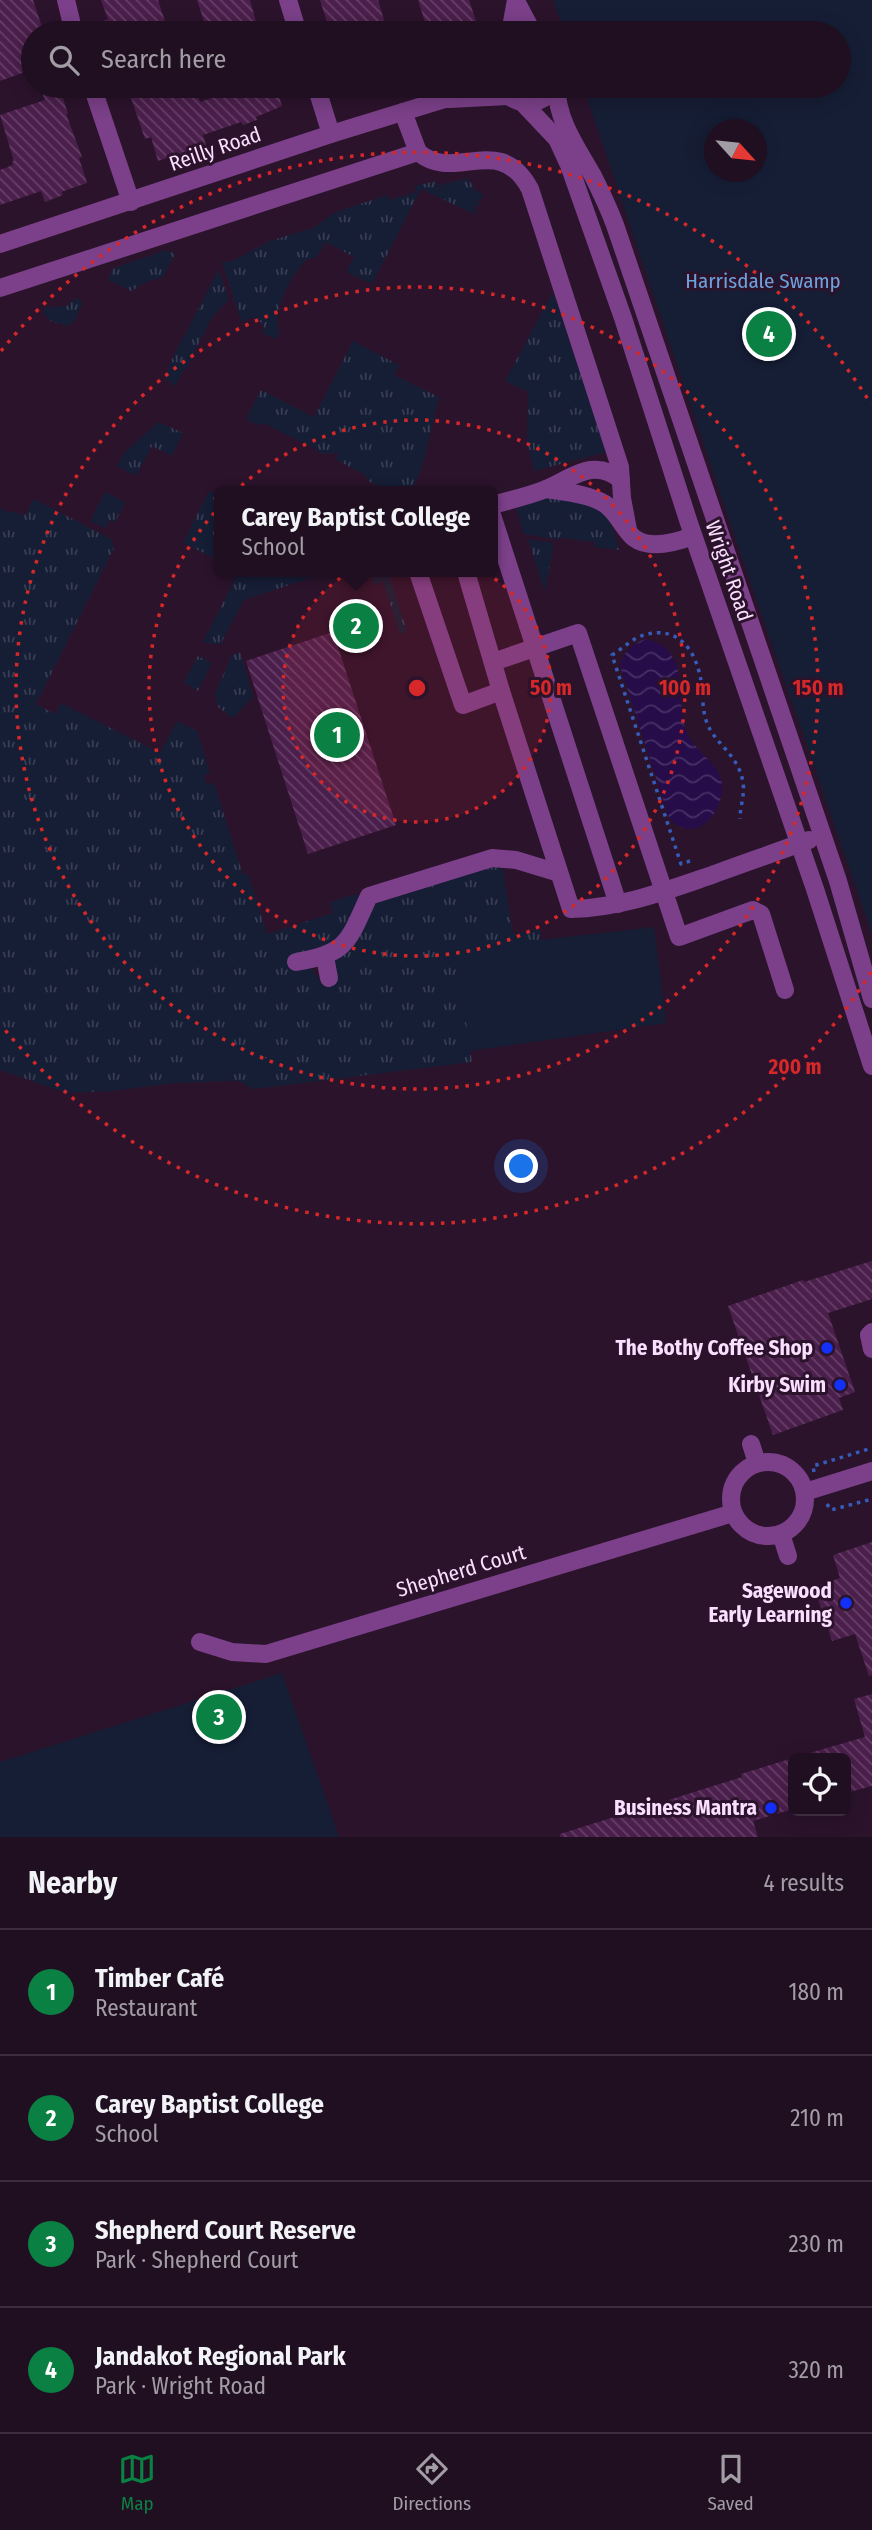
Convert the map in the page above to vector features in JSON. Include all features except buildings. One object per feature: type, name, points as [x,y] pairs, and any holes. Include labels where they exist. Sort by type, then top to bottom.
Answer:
[{"type":"street","points":[[66,0],[71,21]]},
{"type":"street","points":[[288,0],[294,21]]},
{"type":"street","points":[[512,21],[516,0]]},
{"type":"street","points":[[516,0],[527,21]]},
{"type":"street","points":[[96,98],[131,202]]},
{"type":"street","points":[[320,98],[331,134]]},
{"type":"street","name":"Reilly Road","points":[[0,244],[403,111],[446,99],[462,98]]},
{"type":"street","name":"Wright Road","points":[[513,98],[556,139],[569,165],[623,318],[691,530],[872,1066]]},
{"type":"street","name":"Wright Road","points":[[525,98],[540,101],[543,98]]},
{"type":"street","name":"Wright Road","points":[[557,98],[563,125],[592,175],[615,225],[868,972],[872,998]]},
{"type":"street","points":[[403,111],[418,152],[432,162],[447,164],[489,159],[501,162],[522,174],[530,189],[620,467],[628,530]]},
{"type":"street","points":[[0,288],[418,152]]},
{"type":"street","points":[[498,503],[546,489],[565,478],[597,469],[606,469],[621,480]]},
{"type":"street","points":[[546,489],[602,502],[614,512],[633,537],[644,543],[677,543],[691,530],[714,519]]},
{"type":"street","points":[[498,534],[618,904]]},
{"type":"street","points":[[420,577],[463,705],[501,691]]},
{"type":"street","points":[[468,577],[570,909],[602,908],[663,891],[822,835]]},
{"type":"street","points":[[493,662],[578,633],[679,937],[753,910],[761,914],[785,990]]},
{"type":"street","points":[[296,962],[325,957],[337,951],[349,937],[369,896],[492,858],[516,860],[559,873]]},
{"type":"street","points":[[325,957],[329,978]]},
{"type":"street","points":[[844,980],[868,972]]},
{"type":"street","points":[[851,1004],[872,998]]},
{"type":"street","points":[[872,1332],[869,1335],[872,1349]]},
{"type":"street","points":[[751,1444],[757,1463]]},
{"type":"street","points":[[757,1463],[782,1464],[792,1470],[805,1492],[806,1504],[802,1516],[795,1526],[781,1534],[761,1536],[749,1532],[733,1513],[730,1501],[737,1478],[757,1463]]},
{"type":"street","points":[[805,1492],[872,1471]]},
{"type":"street","name":"Shepherd Court","points":[[200,1642],[232,1651],[266,1654],[733,1513]]},
{"type":"street","points":[[781,1534],[788,1556]]},
{"type":"path","points":[[690,861],[681,864],[612,655],[642,636],[656,633],[673,635],[690,647],[701,678],[708,726],[736,760],[743,781],[740,819]]},
{"type":"path","points":[[831,1510],[872,1499]]},
{"type":"green space","name":"Harrisdale Swamp","points":[[553,0],[872,0],[872,934],[587,98],[851,98],[851,21],[561,21]]},
{"type":"green space","points":[[467,178],[474,187],[471,192],[476,189],[483,195],[481,200],[475,199],[480,202],[477,207],[472,205],[476,209],[474,214],[421,189],[372,284],[346,272],[354,257],[326,242],[316,258],[307,259],[302,264],[285,291],[278,313],[279,331],[276,339],[262,333],[264,326],[257,318],[241,321],[222,262],[232,261],[270,241],[313,228],[336,212],[387,195],[389,200],[416,192],[415,186],[436,181],[439,190],[439,185],[445,183],[447,188],[446,183],[452,182],[454,187],[453,181],[460,180],[462,185],[461,179]]},
{"type":"green space","points":[[166,250],[175,254],[162,278],[148,281],[131,291],[108,280],[114,268]]},
{"type":"green space","points":[[219,269],[229,300],[212,317],[174,386],[166,379],[170,363]]},
{"type":"green space","points":[[553,292],[607,452],[534,471],[527,440],[528,392],[505,381]]},
{"type":"green space","points":[[75,298],[81,300],[82,305],[74,321],[68,326],[51,321],[43,313],[44,308],[67,306]]},
{"type":"green space","points":[[353,341],[399,365],[394,375],[439,397],[421,471],[414,486],[378,486],[368,481],[365,475],[335,459],[340,453],[321,454],[263,423],[257,425],[246,419],[261,390],[314,417]]},
{"type":"green space","points":[[158,422],[183,433],[172,456],[152,446],[136,476],[117,466],[124,453]]},
{"type":"green space","points":[[209,491],[214,494],[214,558],[183,543]]},
{"type":"green space","points":[[105,492],[125,502],[115,523],[110,520],[106,528],[90,521]]},
{"type":"green space","points":[[565,497],[596,508],[602,513],[611,526],[619,550],[595,547],[594,542],[524,534],[516,508],[548,498]]},
{"type":"green space","points":[[34,499],[111,539],[114,548],[36,704],[55,714],[61,703],[160,753],[177,721],[197,731],[210,773],[204,775],[206,784],[214,783],[243,875],[248,874],[267,934],[333,913],[330,902],[357,894],[361,904],[340,940],[292,957],[312,969],[323,985],[333,981],[333,962],[373,903],[502,864],[513,934],[540,929],[541,940],[457,953],[472,1062],[253,1089],[239,1081],[175,1083],[111,1091],[66,1093],[0,1070],[0,508],[24,516]]},
{"type":"green space","points":[[528,539],[554,543],[545,592]]},
{"type":"green space","points":[[231,577],[313,577],[244,600],[220,645],[203,642],[235,579]]},
{"type":"green space","points":[[372,577],[390,577],[407,631],[400,634],[383,582],[374,585]]},
{"type":"green space","points":[[240,652],[253,697],[233,718],[218,707],[215,694],[232,655]]},
{"type":"green space","points":[[198,656],[212,663],[198,691],[184,682]]},
{"type":"green space","points":[[654,927],[666,1023],[470,1051],[457,953],[514,943]]},
{"type":"green space","points":[[205,1045],[273,1060],[269,1079],[200,1066]]},
{"type":"green space","points":[[282,1673],[339,1837],[0,1837],[0,1762]]},
{"type":"water","points":[[645,639],[660,644],[676,663],[686,730],[694,744],[716,769],[722,783],[719,805],[706,822],[698,827],[689,829],[679,826],[669,818],[620,666],[629,649]]},
{"type":"place","name":"Jandakot Regional Park","points":[[769,334]]},
{"type":"place","name":"Carey Baptist College","points":[[356,626]]},
{"type":"place","name":"Timber Café","points":[[337,735]]},
{"type":"place","name":"The Bothy Coffee Shop","points":[[827,1348]]},
{"type":"place","name":"Kirby Swim","points":[[840,1385]]},
{"type":"place","name":"Sagewood Early Learning","points":[[846,1603]]},
{"type":"place","name":"Shepherd Court Reserve","points":[[219,1717]]},
{"type":"place","name":"Business Mantra","points":[[771,1808]]}]
